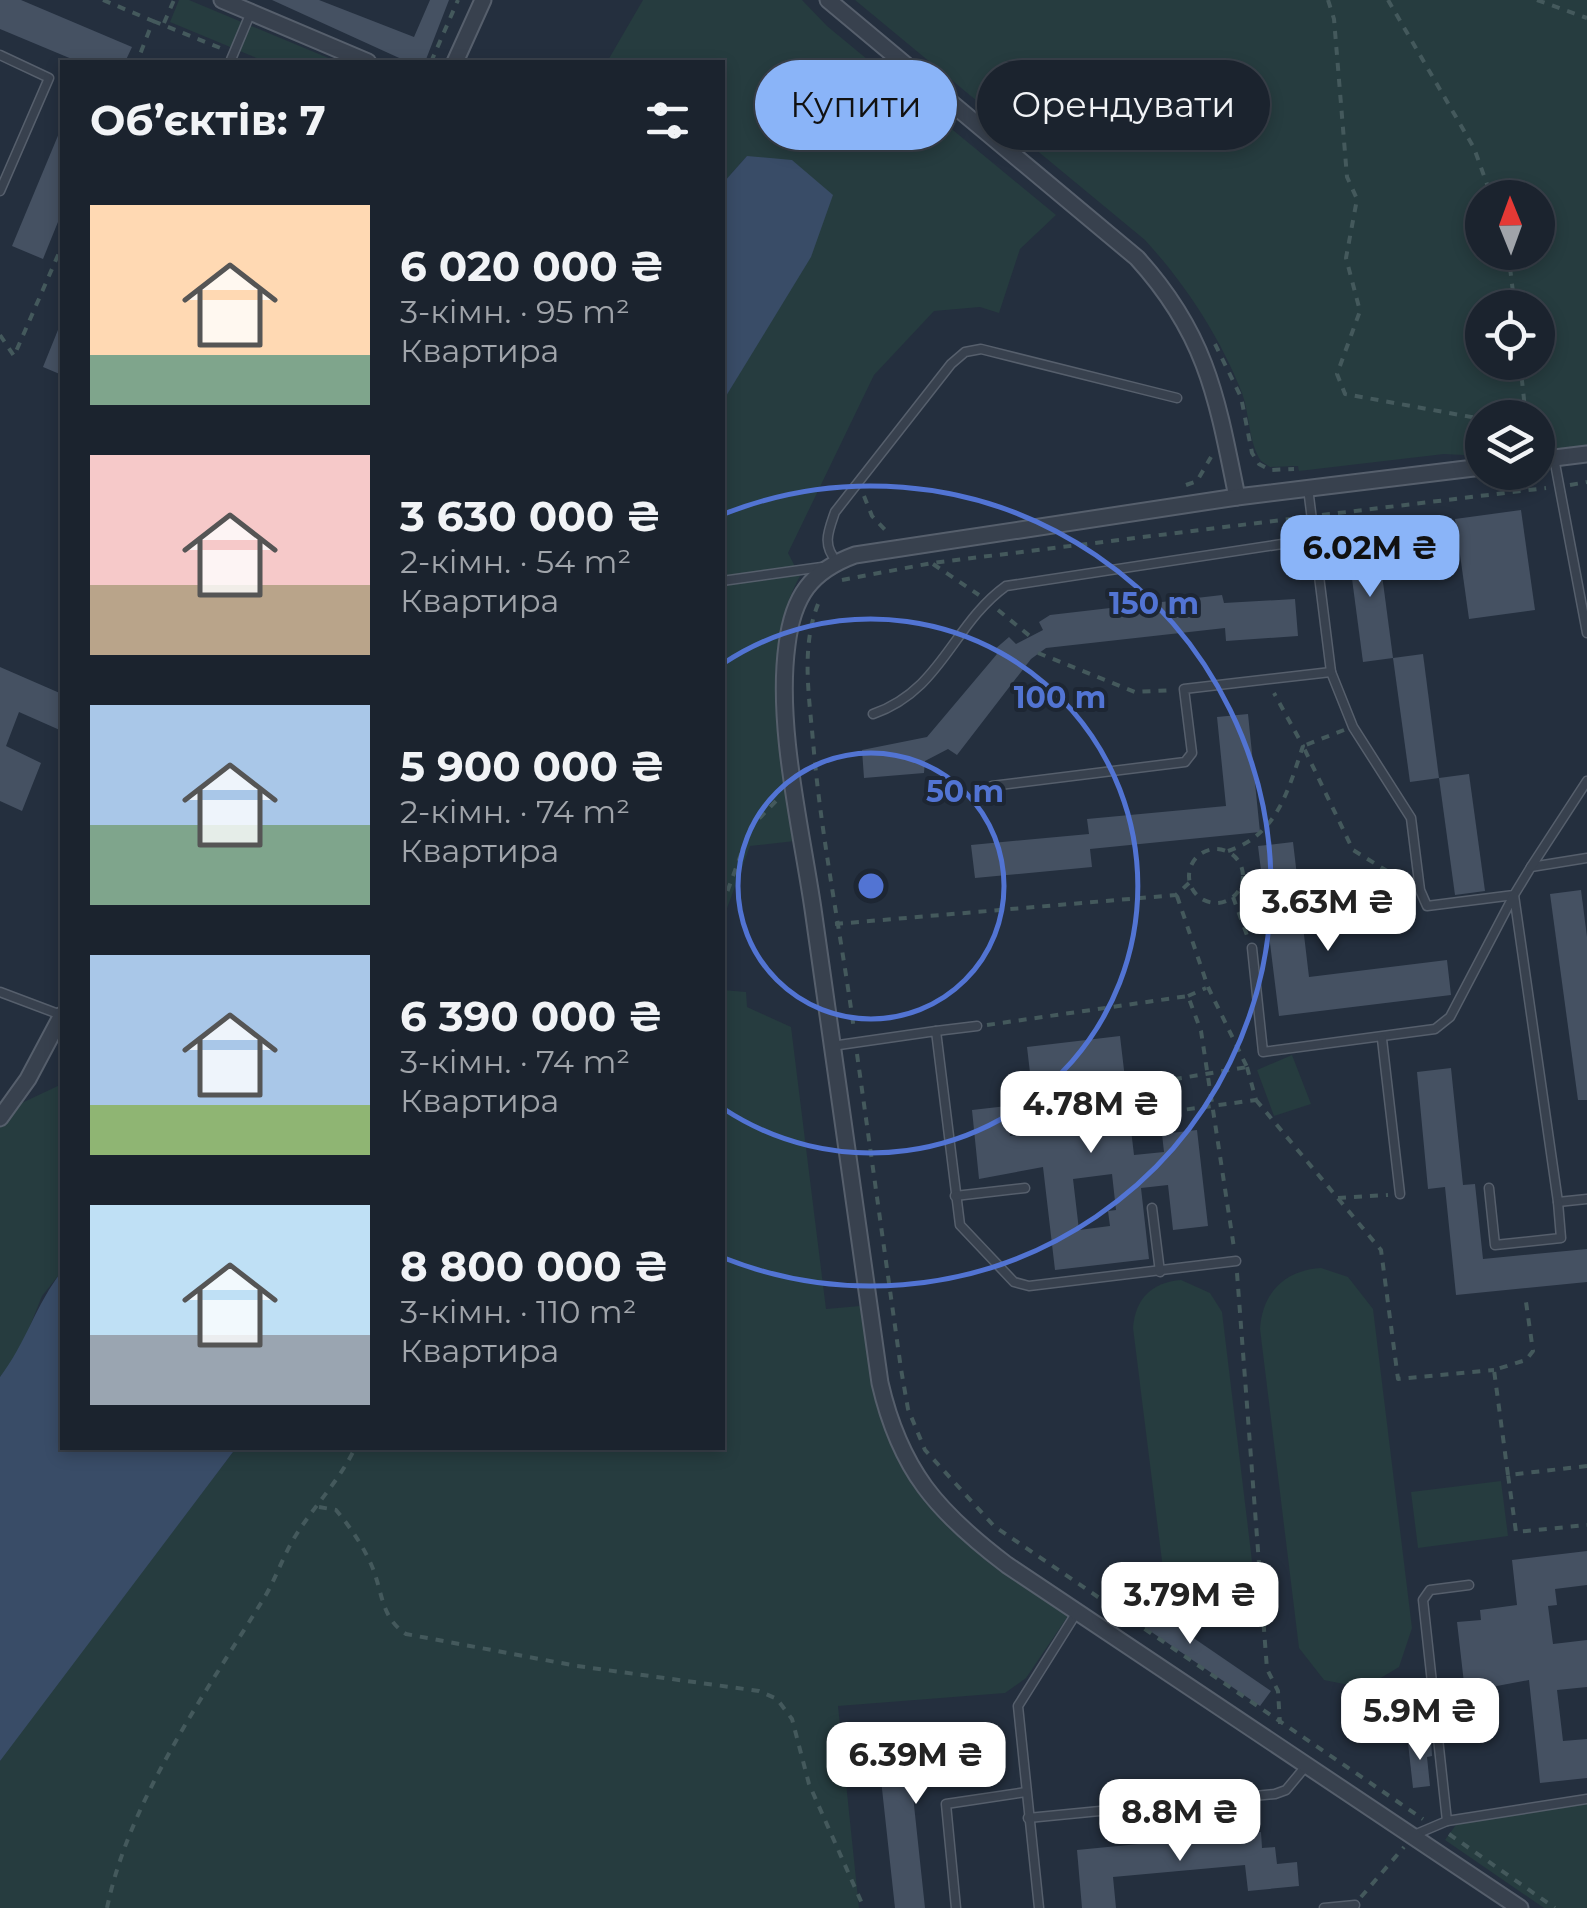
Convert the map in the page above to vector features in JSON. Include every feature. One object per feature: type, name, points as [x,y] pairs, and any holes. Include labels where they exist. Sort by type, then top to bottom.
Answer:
[{"type":"street","points":[[222,0],[363,60]]},
{"type":"street","points":[[456,60],[483,0]]},
{"type":"street","points":[[828,0],[1136,258],[1164,287],[1186,321],[1211,376],[1237,497]]},
{"type":"street","points":[[1555,458],[1587,454]]},
{"type":"street","points":[[1465,469],[1237,497],[892,547],[831,564],[797,604],[787,642],[788,733],[880,1383],[903,1456],[940,1509],[974,1541],[1520,1908]]},
{"type":"street","points":[[0,1118],[28,1079],[60,1019]]},
{"type":"lane","points":[[232,58],[250,12]]},
{"type":"lane","points":[[0,55],[49,78],[0,191]]},
{"type":"lane","points":[[725,581],[831,564],[826,536],[835,512],[950,364],[965,352],[981,350],[1177,398]]},
{"type":"lane","points":[[1555,476],[1587,633]]},
{"type":"lane","points":[[1308,488],[1331,672],[1354,727],[1411,818],[1420,890],[1427,906],[1436,908],[1514,895]]},
{"type":"lane","points":[[873,714],[899,705],[926,683],[986,600],[1006,586],[1314,539]]},
{"type":"lane","points":[[992,786],[1186,762],[1192,753],[1184,690],[1331,672]]},
{"type":"lane","points":[[1252,948],[1263,1052],[1382,1039],[1444,1025],[1514,895],[1587,781]]},
{"type":"lane","points":[[1531,867],[1587,858]]},
{"type":"lane","points":[[1489,1188],[1495,1245],[1561,1238],[1514,895]]},
{"type":"lane","points":[[0,992],[60,1014]]},
{"type":"lane","points":[[832,1046],[977,1026]]},
{"type":"lane","points":[[936,1031],[960,1225],[1021,1286],[1236,1260]]},
{"type":"lane","points":[[1382,1039],[1400,1194]]},
{"type":"lane","points":[[955,1196],[1025,1188]]},
{"type":"lane","points":[[1558,1202],[1587,1199]]},
{"type":"lane","points":[[1152,1208],[1160,1272]]},
{"type":"lane","points":[[1448,1821],[1423,1600],[1430,1590],[1468,1584]]},
{"type":"lane","points":[[1039,1908],[1018,1706],[1076,1612]]},
{"type":"lane","points":[[1028,1818],[1276,1794],[1286,1790],[1308,1764]]},
{"type":"lane","points":[[956,1908],[946,1804],[1026,1792]]},
{"type":"lane","points":[[1414,1835],[1448,1821],[1587,1798]]},
{"type":"lane","points":[[1324,1908],[1355,1905]]},
{"type":"path","points":[[102,0],[232,58]]},
{"type":"path","points":[[164,25],[174,0]]},
{"type":"path","points":[[432,60],[458,0]]},
{"type":"path","points":[[1328,0],[1334,20],[1347,177],[1357,199],[1346,258],[1360,310],[1337,374],[1346,394],[1465,416]]},
{"type":"path","points":[[1388,0],[1474,148],[1486,180]]},
{"type":"path","points":[[1537,0],[1587,18]]},
{"type":"path","points":[[137,60],[154,21]]},
{"type":"path","points":[[0,335],[14,356],[60,251]]},
{"type":"path","points":[[1186,485],[1198,481],[1208,469],[1208,440]]},
{"type":"path","points":[[838,581],[900,568],[1587,482]]},
{"type":"path","points":[[824,593],[808,640],[821,835],[856,1042],[901,1369],[908,1409],[925,1450],[994,1526],[1556,1908]]},
{"type":"path","points":[[986,600],[1030,637]]},
{"type":"path","points":[[1038,654],[1135,692],[1184,690]]},
{"type":"path","points":[[1266,680],[1353,850],[1420,890]]},
{"type":"path","points":[[1303,746],[1354,727]]},
{"type":"path","points":[[835,924],[1176,895],[1189,883],[1195,858],[1211,849],[1228,852],[1253,843],[1283,804],[1303,746]]},
{"type":"path","points":[[725,898],[751,827],[772,802],[796,789]]},
{"type":"path","points":[[1228,852],[1243,873],[1233,897],[1252,948]]},
{"type":"path","points":[[1189,883],[1208,902],[1233,897]]},
{"type":"path","points":[[1176,895],[1208,988],[1247,1067],[1256,1100],[1382,1250],[1398,1379],[1494,1370],[1526,1360],[1533,1351],[1524,1295]]},
{"type":"path","points":[[1188,996],[1208,988]]},
{"type":"path","points":[[1247,1067],[1134,1086],[1138,1116],[1256,1100]]},
{"type":"path","points":[[1338,1198],[1400,1194]]},
{"type":"path","points":[[1494,1370],[1516,1532],[1587,1525]]},
{"type":"path","points":[[107,1908],[150,1792],[214,1674],[263,1600],[290,1546],[345,1471],[354,1450]]},
{"type":"path","points":[[1508,1475],[1587,1466]]},
{"type":"path","points":[[320,1507],[336,1510],[357,1536],[381,1590],[386,1616],[406,1634],[577,1666],[759,1691],[777,1699],[792,1719],[809,1784],[864,1908]]},
{"type":"path","points":[[1266,1669],[1278,1691],[1280,1724]]},
{"type":"path","points":[[1355,1905],[1414,1835]]},
{"type":"green space","points":[[179,0],[189,0],[333,60],[261,60],[170,22]]},
{"type":"green space","points":[[643,0],[802,0],[868,60],[755,60],[755,150],[957,150],[957,133],[1056,215],[1020,249],[999,313],[980,307],[934,311],[874,375],[788,553],[800,576],[779,639],[776,706],[795,841],[750,846],[725,914],[725,398],[757,342],[747,156],[725,181],[725,60],[608,60]]},
{"type":"green space","points":[[855,0],[1587,0],[1587,445],[1555,449],[1555,400],[1465,400],[1465,455],[1444,454],[1299,471],[1298,466],[1270,467],[1257,453],[1233,372],[1174,275],[1145,240],[1036,150],[1270,150],[1270,60],[977,60],[977,101],[957,84],[957,60],[928,60]]},
{"type":"green space","points":[[725,990],[746,992],[747,1007],[791,1027],[826,1309],[860,1306],[882,1418],[898,1458],[918,1491],[944,1521],[1068,1616],[1026,1678],[1005,1693],[838,1706],[859,1908],[0,1908],[0,1761],[234,1450],[725,1450]]},
{"type":"green space","points":[[1292,1055],[1311,1104],[1274,1116],[1257,1070]]},
{"type":"green space","points":[[60,1085],[60,1274],[42,1296],[20,1351],[0,1377],[0,1121],[9,1109]]},
{"type":"green space","points":[[1321,1268],[1348,1277],[1373,1309],[1412,1628],[1399,1667],[1364,1688],[1324,1680],[1299,1648],[1260,1329],[1265,1305],[1278,1286],[1297,1273]]},
{"type":"green space","points":[[1181,1280],[1210,1293],[1222,1312],[1252,1561],[1243,1592],[1215,1608],[1183,1602],[1164,1577],[1133,1328],[1137,1309],[1147,1294],[1162,1284]]},
{"type":"green space","points":[[1501,1481],[1508,1536],[1418,1548],[1411,1492]]},
{"type":"green space","points":[[1587,1803],[1587,1908],[1544,1908],[1445,1840],[1458,1822]]},
{"type":"water","points":[[747,156],[792,160],[833,195],[811,257],[725,398],[725,181]]},
{"type":"water","points":[[60,1274],[60,1450],[234,1450],[0,1761],[0,1377]]},
{"type":"building","points":[[0,0],[21,0],[132,47],[126,60],[74,60],[0,29]]},
{"type":"building","points":[[272,0],[319,0],[414,37],[430,0],[449,0],[426,60],[404,60]]},
{"type":"building","points":[[60,131],[60,217],[43,259],[12,246]]},
{"type":"building","points":[[60,325],[60,374],[43,367]]},
{"type":"building","points":[[1521,510],[1535,610],[1469,619],[1455,519]]},
{"type":"building","points":[[1377,537],[1393,658],[1363,662],[1347,541]]},
{"type":"building","points":[[1222,595],[1224,603],[1295,599],[1298,636],[1226,641],[1225,628],[1046,648],[1031,659],[957,755],[948,749],[925,761],[924,773],[864,778],[862,750],[927,737],[997,654],[994,650],[1009,637],[1016,644],[1043,630],[1039,622],[1050,615]]},
{"type":"building","points":[[1423,654],[1439,778],[1410,782],[1393,658]]},
{"type":"building","points":[[0,667],[60,693],[60,730],[19,712],[6,746],[41,763],[22,811],[0,801]]},
{"type":"building","points":[[1248,714],[1260,832],[1090,849],[1092,867],[975,878],[971,845],[1089,834],[1087,819],[1226,806],[1217,717]]},
{"type":"building","points":[[1469,774],[1485,891],[1455,895],[1439,778]]},
{"type":"building","points":[[1293,842],[1309,977],[1447,960],[1451,995],[1279,1016],[1258,846]]},
{"type":"building","points":[[1581,890],[1587,937],[1587,1100],[1578,1100],[1550,894]]},
{"type":"building","points":[[1120,1036],[1134,1155],[1164,1152],[1162,1134],[1197,1130],[1208,1226],[1173,1230],[1168,1185],[1141,1188],[1149,1259],[1055,1270],[1043,1167],[979,1179],[972,1110],[1007,1106],[1010,1136],[1037,1133],[1027,1047]],"holes":[[[1097,1072],[1104,1125],[1066,1130],[1061,1092],[1070,1091],[1068,1075]],[[1112,1174],[1116,1210],[1108,1211],[1110,1226],[1079,1230],[1073,1179]]]},
{"type":"building","points":[[1451,1068],[1463,1185],[1475,1184],[1483,1259],[1587,1249],[1587,1282],[1456,1295],[1445,1187],[1428,1189],[1417,1072]]},
{"type":"building","points":[[1587,1551],[1587,1585],[1555,1589],[1557,1605],[1548,1606],[1553,1644],[1587,1640],[1587,1687],[1557,1690],[1563,1741],[1587,1739],[1587,1778],[1540,1783],[1529,1680],[1465,1692],[1457,1622],[1481,1620],[1480,1610],[1517,1605],[1512,1560]]},
{"type":"building","points":[[1119,1587],[1271,1691],[1260,1706],[1109,1603]]},
{"type":"building","points":[[982,1740],[985,1769],[911,1777],[925,1908],[895,1908],[878,1752]]},
{"type":"building","points":[[1431,1740],[1432,1756],[1427,1757],[1430,1786],[1413,1788],[1408,1743]]},
{"type":"building","points":[[1261,1832],[1262,1848],[1275,1847],[1277,1864],[1297,1862],[1299,1886],[1248,1891],[1245,1865],[1113,1877],[1116,1908],[1082,1908],[1077,1850]]}]
